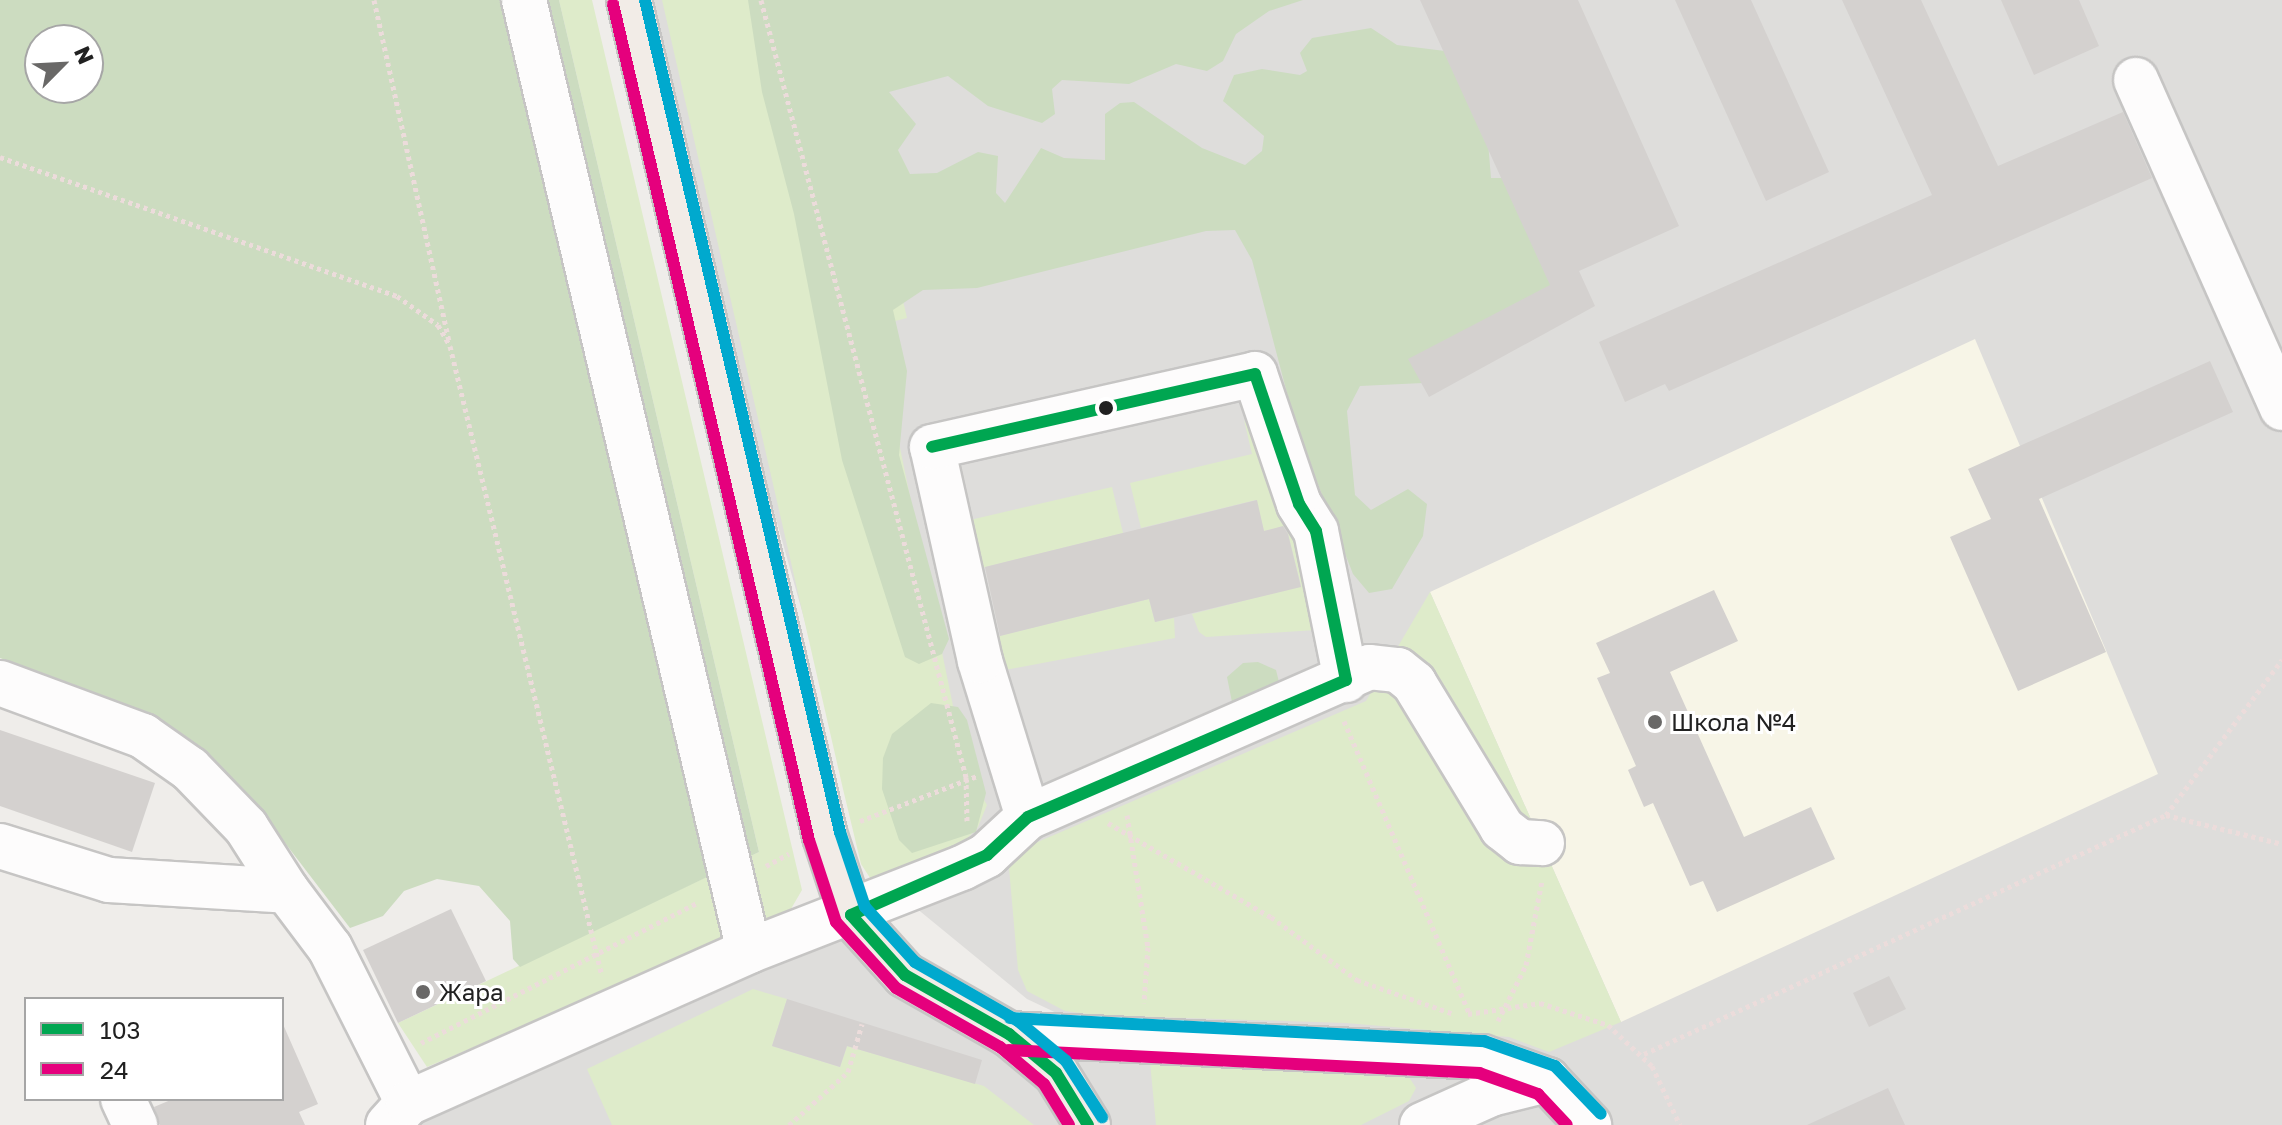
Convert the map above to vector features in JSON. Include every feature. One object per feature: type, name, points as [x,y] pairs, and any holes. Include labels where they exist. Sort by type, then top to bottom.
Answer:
[{"type":"main road","points":[[629,0],[825,836],[851,915],[905,975],[1009,1034],[1056,1073],[1088,1125]]},
{"type":"street","points":[[524,0],[749,951]]},
{"type":"street","points":[[2136,80],[2282,408]]},
{"type":"street","points":[[1025,799],[980,661],[932,447],[1255,374],[1299,504],[1316,531],[1343,697]]},
{"type":"street","points":[[1025,799],[1069,799],[1343,697],[1369,667],[1385,668],[1414,683],[1502,828],[1542,854]]},
{"type":"street","points":[[0,683],[143,736],[190,769],[246,827],[287,891],[330,948],[389,1058],[398,1114],[611,1011],[749,951],[851,915],[987,855],[1025,799]]},
{"type":"street","points":[[0,846],[109,880],[287,891]]},
{"type":"street","points":[[1009,1034],[1482,1046],[1547,1080],[1589,1125]]},
{"type":"street","points":[[1422,1125],[1491,1094],[1547,1080]]},
{"type":"street","points":[[124,1101],[135,1125]]},
{"type":"path","points":[[374,0],[450,346],[611,1011]]},
{"type":"path","points":[[761,0],[966,777],[967,838]]},
{"type":"path","points":[[0,157],[397,296],[422,310],[450,346]]},
{"type":"path","points":[[1644,1054],[2166,815],[2282,660]]},
{"type":"path","points":[[1343,697],[1482,1046]]},
{"type":"path","points":[[389,1058],[597,957],[825,836],[966,777],[1025,799]]},
{"type":"path","points":[[1069,799],[1271,917],[1357,980],[1452,1014],[1470,1014],[1510,1004],[1577,1010],[1644,1054],[1680,1125]]},
{"type":"path","points":[[1126,806],[1148,947],[1143,1014]]},
{"type":"path","points":[[2166,815],[2282,844]]},
{"type":"path","points":[[1482,1046],[1510,1004],[1526,965],[1542,854]]},
{"type":"path","points":[[789,1125],[848,1072],[862,1024]]},
{"type":"shaded area","points":[[629,0],[2282,0],[2282,1125],[388,1125],[851,915],[985,1020],[1080,1024],[1027,999],[877,876]]},
{"type":"shaded area","points":[[1975,339],[2158,774],[1621,1022],[1430,592]]},
{"type":"green space","points":[[0,0],[559,0],[759,852],[520,967],[513,959],[510,921],[479,886],[437,879],[404,891],[383,916],[350,928],[269,822],[200,748],[103,696],[0,658]]},
{"type":"green space","points":[[559,0],[592,0],[802,890],[788,914],[427,1067],[398,1023],[759,852]]},
{"type":"green space","points":[[662,0],[833,0],[907,318],[875,326],[966,769],[987,805],[978,827],[945,862],[874,884],[861,864],[843,789]]},
{"type":"green space","points":[[748,0],[1303,0],[1269,11],[1236,34],[1223,61],[1207,71],[1176,64],[1129,84],[1062,80],[1052,89],[1055,114],[1042,123],[988,106],[948,76],[889,92],[916,124],[898,150],[910,174],[937,173],[978,152],[998,156],[996,193],[1005,203],[1041,148],[1064,158],[1105,160],[1105,114],[1120,103],[1134,102],[1202,148],[1245,165],[1262,151],[1264,136],[1223,101],[1234,75],[1262,69],[1300,75],[1307,71],[1300,53],[1312,38],[1371,28],[1397,45],[1453,52],[1486,118],[1491,178],[1518,178],[1570,292],[1423,383],[1360,386],[1347,411],[1355,495],[1371,510],[1408,489],[1427,504],[1423,536],[1392,589],[1369,593],[1353,574],[1297,431],[1252,260],[1235,230],[1206,231],[977,288],[923,290],[893,310],[907,371],[899,455],[949,639],[942,654],[919,664],[905,657],[842,460],[794,214],[762,92]]},
{"type":"green space","points":[[1244,420],[1305,528],[1316,630],[1206,637],[1199,632],[1192,614],[1301,586],[1286,526],[1264,531],[1256,500],[1141,528],[1130,483],[1252,454]]},
{"type":"green space","points":[[1112,487],[1123,533],[982,568],[970,520]]},
{"type":"green space","points":[[1430,592],[1621,1022],[1549,1052],[1509,1037],[1346,1023],[1096,1015],[1065,1011],[1027,991],[1018,970],[1009,868],[1019,850],[1366,701]]},
{"type":"green space","points":[[1149,599],[1155,622],[1174,618],[1175,638],[1005,670],[999,636]]},
{"type":"green space","points":[[1258,662],[1276,670],[1281,690],[1233,707],[1227,677],[1243,663]]},
{"type":"green space","points":[[931,703],[958,707],[967,720],[986,793],[976,832],[912,853],[899,840],[882,789],[883,758],[892,734]]},
{"type":"green space","points":[[753,989],[787,999],[772,1046],[840,1067],[847,1046],[984,1086],[1034,1125],[612,1125],[587,1069]]},
{"type":"green space","points":[[1150,1062],[1405,1071],[1416,1088],[1409,1101],[1361,1125],[1156,1125]]},
{"type":"building","points":[[1420,0],[1578,0],[1679,226],[1579,271],[1595,306],[1429,397],[1408,359],[1550,285]]},
{"type":"building","points":[[1675,0],[1751,0],[1829,172],[1766,201]]},
{"type":"building","points":[[1842,0],[1921,0],[1998,166],[2123,112],[2152,178],[1669,391],[1665,384],[1625,402],[1599,342],[1932,195]]},
{"type":"building","points":[[2001,0],[2079,0],[2099,46],[2034,75]]},
{"type":"building","points":[[2210,361],[2233,412],[2039,499],[2106,652],[2018,691],[1950,537],[1991,519],[1968,469]]},
{"type":"building","points":[[1257,500],[1264,531],[1283,526],[1288,534],[1301,587],[1155,622],[1149,599],[1000,636],[985,567]]},
{"type":"building","name":"Школа №4","points":[[1714,590],[1738,641],[1670,672],[1744,837],[1811,807],[1835,859],[1717,912],[1703,881],[1690,886],[1653,803],[1644,807],[1628,770],[1636,766],[1597,678],[1610,673],[1596,643]]},
{"type":"building","points":[[0,730],[155,783],[132,852],[0,806]]},
{"type":"building","points":[[451,909],[486,981],[398,1023],[363,950]]},
{"type":"building","points":[[1889,976],[1906,1009],[1869,1027],[1853,993]]},
{"type":"building","points":[[787,999],[982,1060],[975,1084],[847,1046],[840,1067],[772,1046]]},
{"type":"building","points":[[284,1027],[318,1104],[299,1112],[305,1125],[160,1125],[154,1107],[168,1101],[284,1101]]},
{"type":"building","points":[[1888,1088],[1905,1125],[1807,1125]]},
{"type":"transit line","points":[[645,0],[840,832],[865,907],[915,962],[1018,1021],[1066,1061],[1102,1117]]},
{"type":"transit line","name":"24","points":[[613,4],[809,840],[836,922],[896,988],[1000,1047],[1044,1084],[1069,1125]]},
{"type":"transit line","name":"103","points":[[851,915],[987,855],[1028,817],[1346,680],[1316,531],[1299,504],[1255,374],[932,447]]},
{"type":"transit line","name":"103","points":[[851,915],[905,975],[1009,1034],[1056,1073],[1088,1125]]},
{"type":"transit line","points":[[1010,1018],[1484,1041],[1555,1066],[1601,1114]]},
{"type":"transit line","name":"24","points":[[1008,1050],[1479,1073],[1538,1094],[1567,1125]]},
{"type":"place","name":"Школа №4","points":[[1655,722]]},
{"type":"place","name":"Жара","points":[[423,992]]}]
